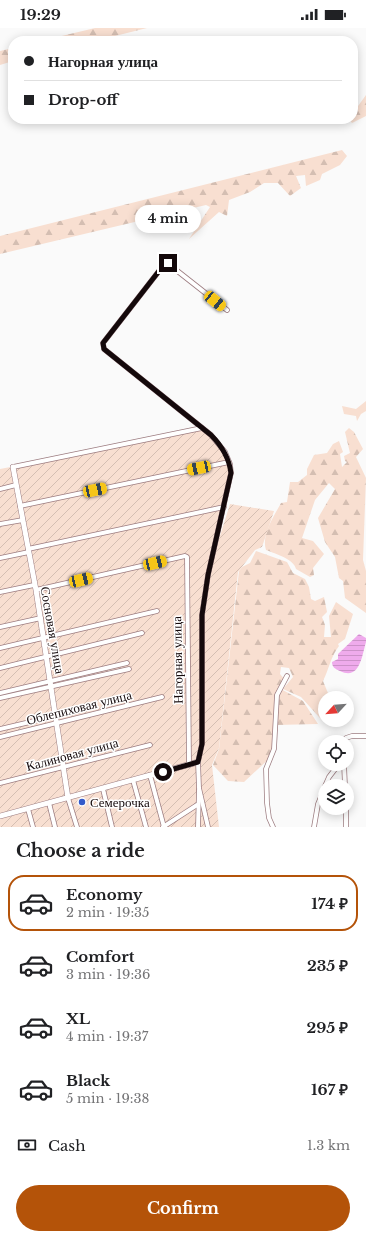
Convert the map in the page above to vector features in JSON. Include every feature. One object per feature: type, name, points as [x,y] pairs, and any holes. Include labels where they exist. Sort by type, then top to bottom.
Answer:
[{"type":"street","points":[[198,827],[198,762],[202,744],[202,615],[213,555],[231,473],[229,462],[218,443],[202,428],[104,349],[103,343],[166,262],[226,310]]},
{"type":"street","points":[[13,467],[202,428]]},
{"type":"street","points":[[20,506],[229,462]]},
{"type":"street","name":"Сосновая улица","points":[[13,467],[41,618],[57,716],[68,798]]},
{"type":"street","points":[[0,489],[16,485]]},
{"type":"street","points":[[0,558],[224,507]]},
{"type":"street","points":[[0,524],[23,520]]},
{"type":"street","name":"Нагорная улица","points":[[35,587],[185,556],[187,560],[189,764]]},
{"type":"street","points":[[0,592],[35,587]]},
{"type":"street","points":[[0,648],[157,611]]},
{"type":"street","points":[[0,627],[41,618]]},
{"type":"street","points":[[0,668],[142,632]]},
{"type":"street","points":[[0,698],[127,664]]},
{"type":"street","points":[[0,693],[52,685],[129,669]]},
{"type":"street","points":[[273,827],[268,810],[266,769],[274,749],[277,695],[287,676]]},
{"type":"street","name":"Облепиховая улица","points":[[0,737],[162,697]]},
{"type":"street","points":[[0,729],[81,710]]},
{"type":"street","points":[[354,736],[366,736]]},
{"type":"street","name":"Калиновая улица","points":[[0,783],[150,745]]},
{"type":"street","points":[[0,816],[49,804],[198,762]]},
{"type":"street","points":[[150,775],[163,827],[197,805]]},
{"type":"street","points":[[133,780],[146,827]]},
{"type":"street","points":[[199,788],[208,827]]},
{"type":"street","points":[[103,789],[112,827]]},
{"type":"street","points":[[68,798],[77,827]]},
{"type":"street","points":[[49,804],[55,827]]},
{"type":"street","points":[[314,827],[318,804]]},
{"type":"street","points":[[28,809],[33,827]]},
{"type":"street","points":[[346,815],[346,827]]},
{"type":"green space","points":[[95,28],[147,28],[115,36],[62,36]]},
{"type":"green space","points":[[8,49],[8,63],[0,65],[0,51]]},
{"type":"green space","points":[[366,95],[366,116],[358,120],[358,106]]},
{"type":"green space","points":[[342,150],[347,156],[340,165],[322,174],[320,180],[306,186],[305,175],[296,176],[301,188],[290,196],[278,183],[264,183],[250,192],[229,200],[227,216],[219,212],[189,239],[210,207],[206,205],[0,254],[0,236]]},
{"type":"green space","points":[[366,401],[366,411],[361,414],[357,421],[356,416],[344,414],[342,406],[356,409]]},
{"type":"green space","points":[[349,428],[354,432],[363,449],[356,457],[366,478],[363,560],[366,571],[366,613],[345,598],[343,581],[339,578],[335,557],[325,542],[318,518],[335,489],[329,483],[315,500],[302,538],[313,541],[324,554],[313,568],[314,575],[310,577],[296,569],[292,562],[266,550],[265,544],[265,538],[272,520],[281,503],[287,502],[290,482],[298,482],[307,475],[307,469],[314,455],[327,453],[333,444],[339,441],[343,452],[340,454],[342,467],[347,462],[345,461],[344,456],[350,453],[345,432]]},
{"type":"green space","points":[[202,430],[218,444],[222,450],[227,462],[230,477],[214,542],[209,582],[214,555],[230,504],[274,511],[262,547],[255,550],[238,572],[219,748],[212,765],[219,827],[0,827],[0,469]]},
{"type":"green space","points":[[256,551],[287,562],[293,573],[305,579],[309,587],[311,599],[315,601],[324,597],[327,612],[322,617],[325,625],[324,637],[331,637],[329,616],[336,602],[353,614],[345,639],[338,644],[339,646],[334,654],[323,681],[327,691],[318,691],[318,716],[301,697],[283,689],[293,677],[289,668],[281,667],[280,674],[285,680],[279,688],[303,701],[318,724],[276,725],[272,756],[244,782],[228,781],[213,765],[219,749],[239,571],[242,567],[250,563]]},
{"type":"shaded area","points":[[359,634],[366,638],[366,642],[361,660],[356,670],[352,673],[347,673],[335,669],[332,662],[338,659],[338,654]]},
{"type":"place","name":"Семерочка","points":[[82,802]]},
{"type":"route","points":[[163,772],[198,762],[202,744],[202,615],[208,575],[231,473],[230,464],[225,452],[211,435],[104,349],[103,343],[166,262],[168,263]]}]
